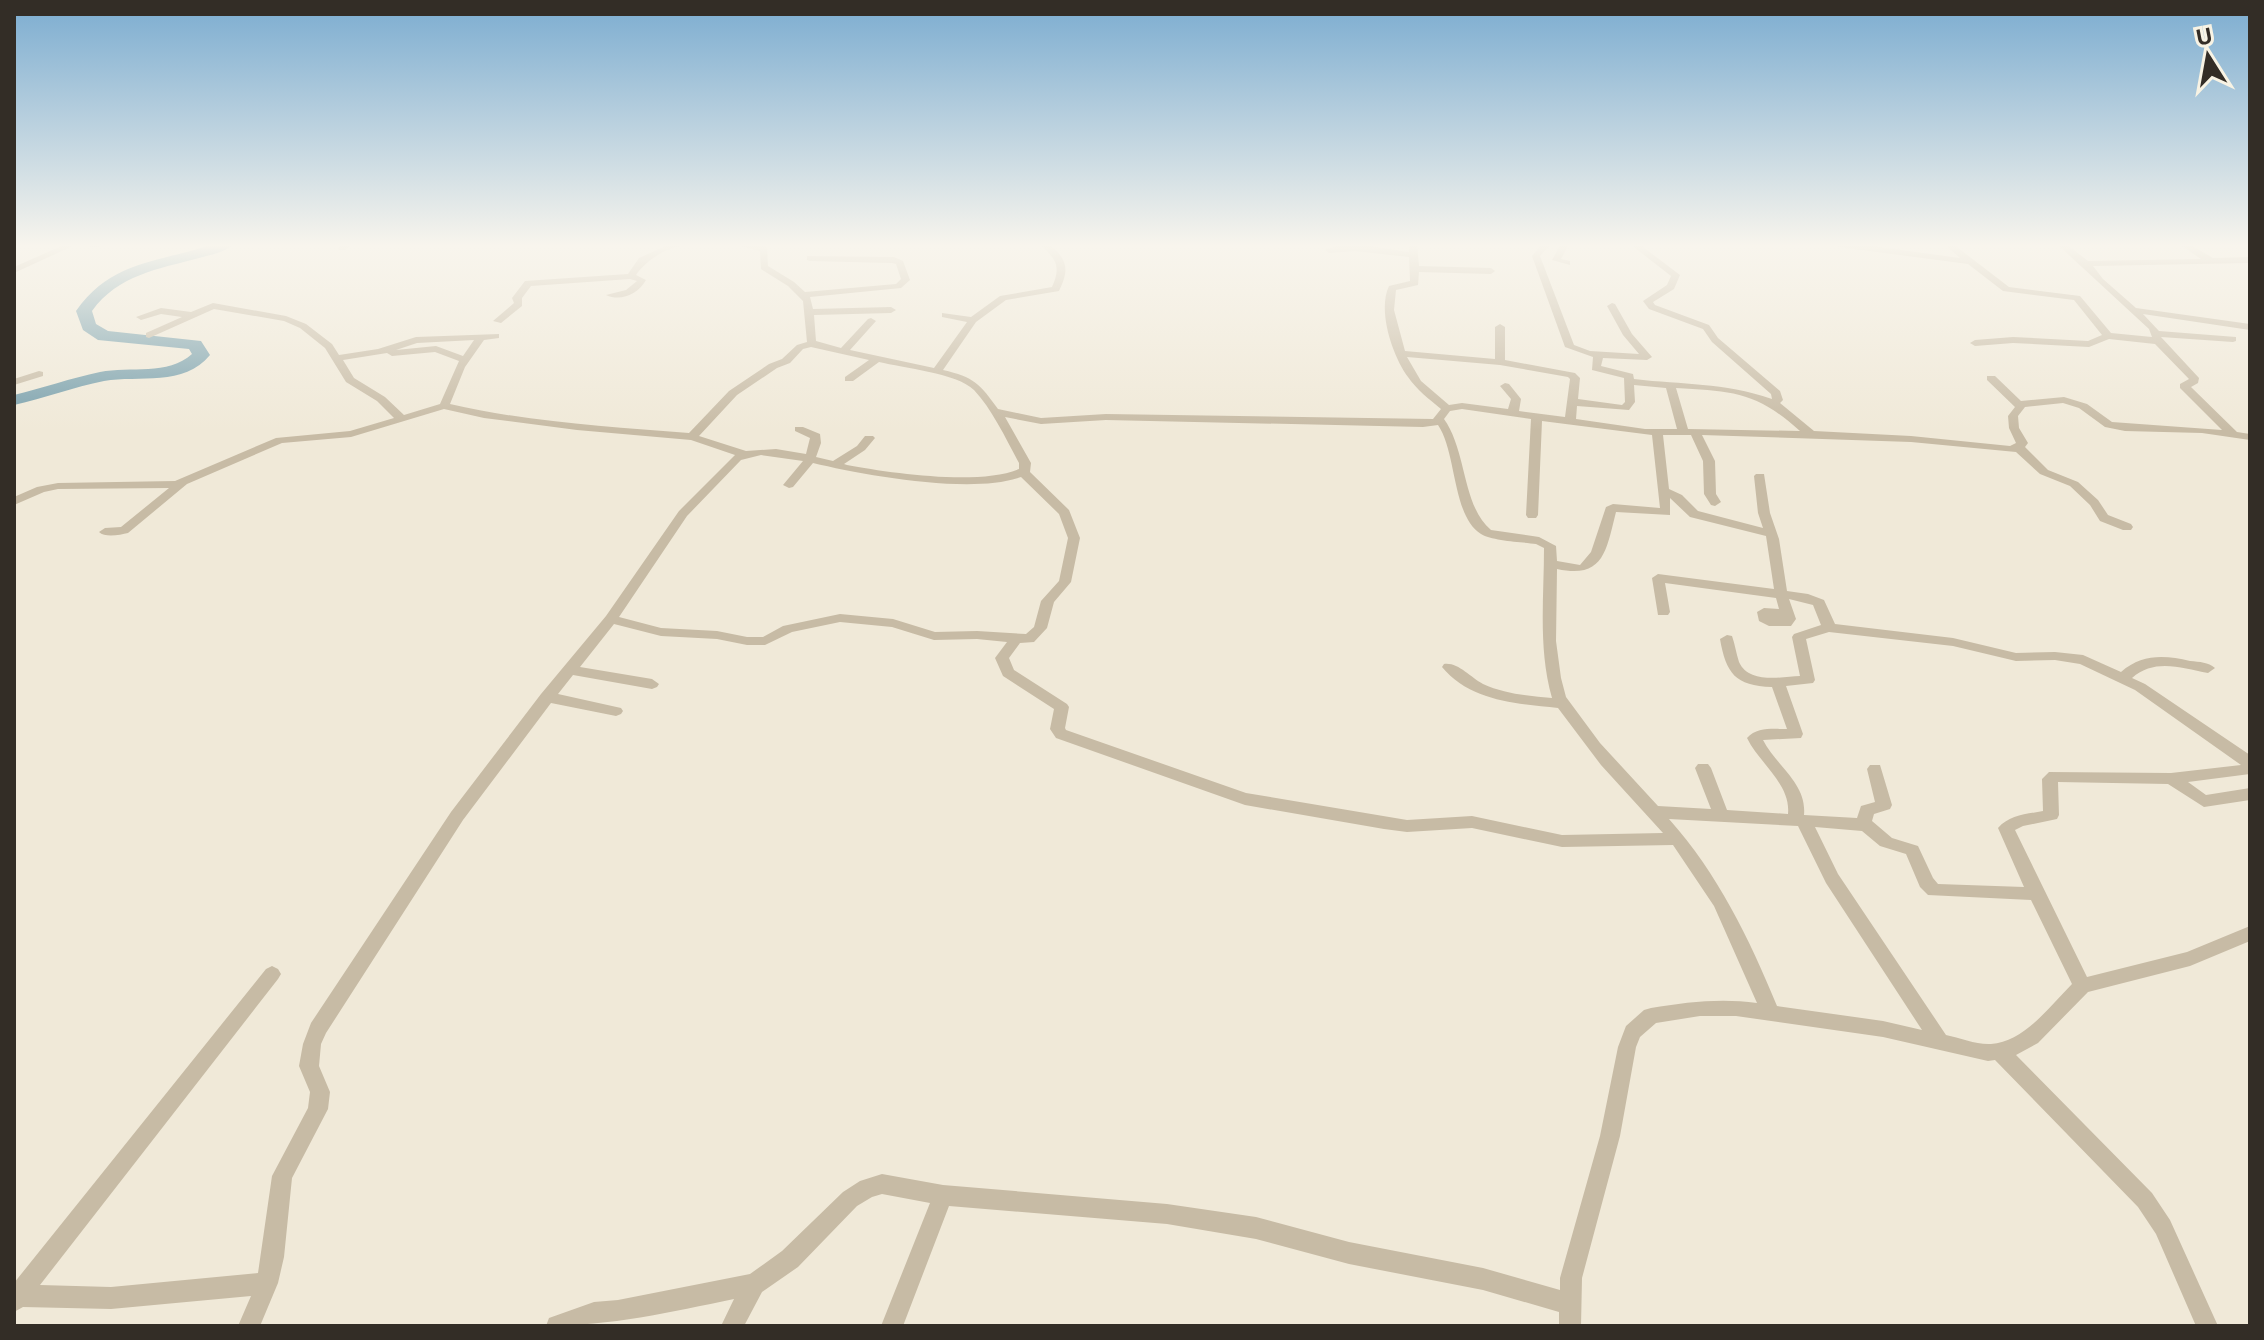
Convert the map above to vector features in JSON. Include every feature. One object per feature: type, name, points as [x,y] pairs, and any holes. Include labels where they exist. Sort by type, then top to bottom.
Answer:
[{"type":"street","points":[[149,335],[212,307]]},
{"type":"street","points":[[216,307],[286,319],[315,334],[329,346],[350,380],[381,399],[400,417]]},
{"type":"street","points":[[498,321],[516,307]]},
{"type":"street","points":[[810,307],[812,344]]},
{"type":"street","points":[[811,312],[847,307]]},
{"type":"street","points":[[855,307],[891,310]]},
{"type":"street","points":[[937,371],[973,320],[992,307]]},
{"type":"street","points":[[1388,307],[1405,368],[1443,413],[1463,486],[1479,528],[1487,533],[1545,542],[1550,546],[1548,620],[1553,673],[1562,704],[1609,767],[1678,839],[1708,878],[1726,910],[1770,1012]]},
{"type":"street","points":[[1555,307],[1570,347],[1576,352],[1647,357],[1628,335],[1612,307]]},
{"type":"street","points":[[1652,307],[1706,327],[1715,340],[1776,393],[1778,400],[1772,403]]},
{"type":"street","points":[[2084,307],[2108,336]]},
{"type":"street","points":[[2130,307],[2194,378],[2194,381],[2184,384],[2186,389],[2233,434]]},
{"type":"street","points":[[141,317],[161,311],[190,315]]},
{"type":"street","points":[[2135,311],[2182,314],[2208,322],[2250,327]]},
{"type":"street","points":[[945,315],[973,320]]},
{"type":"street","points":[[843,352],[871,321]]},
{"type":"street","points":[[1500,327],[1500,362]]},
{"type":"street","points":[[379,352],[416,340],[496,336]]},
{"type":"street","points":[[1975,343],[2013,340],[2089,344],[2108,336],[2233,339]]},
{"type":"street","points":[[444,406],[465,360],[481,337]]},
{"type":"street","points":[[692,437],[733,393],[773,366],[786,361],[800,347],[812,344],[937,371],[976,386],[998,415],[1025,463],[1023,472]]},
{"type":"street","points":[[336,358],[436,349],[465,360]]},
{"type":"street","points":[[1399,353],[1500,362],[1574,376],[1570,421]]},
{"type":"street","points":[[1598,355],[1596,368],[1628,379],[1671,388],[1726,388],[1772,403],[1812,435]]},
{"type":"street","points":[[1572,402],[1625,408],[1630,402],[1630,356]]},
{"type":"street","points":[[849,379],[877,359]]},
{"type":"street","points":[[14,382],[39,374]]},
{"type":"street","points":[[1991,378],[2020,406]]},
{"type":"street","points":[[1505,386],[1516,399],[1513,413]]},
{"type":"street","points":[[1671,388],[1690,433],[1709,461],[1710,494],[1715,502]]},
{"type":"street","points":[[2019,448],[2022,443],[2014,428],[2013,416],[2020,406],[2035,401],[2064,400],[2083,406],[2109,425],[2125,428],[2202,430],[2250,437]]},
{"type":"street","points":[[105,532],[124,530],[183,483],[280,440],[351,434],[444,406],[484,415],[577,427],[692,437],[744,454],[811,458],[875,473],[998,478],[1023,472]]},
{"type":"street","points":[[998,415],[1041,421],[1106,417],[1423,424],[1462,406],[1657,433],[1812,435],[2019,448],[2044,472],[2074,484],[2094,503],[2104,518],[2127,527]]},
{"type":"street","points":[[1532,515],[1537,416]]},
{"type":"street","points":[[789,485],[811,458],[816,436],[799,429]]},
{"type":"street","points":[[1550,564],[1588,567],[1602,540],[1610,510],[1666,512],[1657,433]]},
{"type":"street","points":[[835,465],[861,448],[869,438]]},
{"type":"street","points":[[249,1326],[267,1283],[282,1176],[318,1109],[320,1092],[309,1066],[318,1029],[457,816],[546,697],[611,619],[683,514],[706,487],[744,454]]},
{"type":"street","points":[[611,619],[661,632],[717,635],[747,641],[765,641],[788,629],[840,618],[893,623],[934,636],[1029,639],[1040,628],[1044,608],[1065,582],[1074,538],[1065,513],[1023,472]]},
{"type":"street","points":[[1760,476],[1764,513],[1772,534],[1787,613]]},
{"type":"street","points":[[14,501],[41,489],[58,486],[183,483]]},
{"type":"street","points":[[1662,490],[1678,497],[1694,514],[1772,534]]},
{"type":"street","points":[[1663,612],[1658,578],[1781,594],[1819,603],[1829,627]]},
{"type":"street","points":[[1727,639],[1732,668],[1739,675],[1751,680],[1777,682],[1808,680],[1799,637],[1829,627],[1953,642],[2016,657],[2083,660],[2123,678],[2170,706],[2250,763]]},
{"type":"street","points":[[1016,639],[1002,658],[1004,668],[1062,707],[1057,729],[1061,734],[1245,799],[1407,826],[1472,822],[1562,841],[1678,839]]},
{"type":"street","points":[[2123,678],[2152,659],[2208,668]]},
{"type":"street","points":[[1449,667],[1477,688],[1503,699],[1562,704]]},
{"type":"street","points":[[568,669],[652,684]]},
{"type":"street","points":[[1777,682],[1797,731],[1790,735],[1759,735],[1754,741],[1778,769],[1792,792],[1799,821],[1832,878],[1941,1043]]},
{"type":"street","points":[[546,697],[616,711]]},
{"type":"street","points":[[1703,768],[1721,815]]},
{"type":"street","points":[[1863,824],[1867,810],[1882,806],[1885,800],[1875,769]]},
{"type":"street","points":[[2082,986],[2006,828],[2019,821],[2051,815],[2050,779],[2062,775],[2171,779],[2250,769]]},
{"type":"street","points":[[2171,779],[2204,801],[2250,794]]},
{"type":"street","points":[[1652,812],[1863,824],[1886,842],[1912,850],[1926,882],[1934,890],[2036,894]]},
{"type":"street","points":[[557,1326],[594,1313],[754,1284],[790,1259],[850,1199],[867,1188],[882,1184],[943,1195],[1154,1212],[1256,1228],[1349,1253],[1483,1279],[1570,1315],[1571,1278],[1610,1136],[1633,1032],[1651,1016],[1716,1006],[1883,1029],[1975,1051],[1999,1051],[2031,1037],[2082,986],[2190,959],[2250,933]]},
{"type":"street","points":[[16,1299],[272,974]]},
{"type":"street","points":[[1999,1051],[2122,1173],[2145,1200],[2163,1227],[2207,1326]]},
{"type":"street","points":[[892,1326],[943,1195]]},
{"type":"street","points":[[16,1299],[111,1298],[267,1283]]},
{"type":"street","points":[[732,1326],[754,1284]]},
{"type":"waterway","points":[[14,400],[105,376],[169,371],[192,363],[201,355],[195,345],[104,336],[89,327],[84,311],[87,307]]}]
